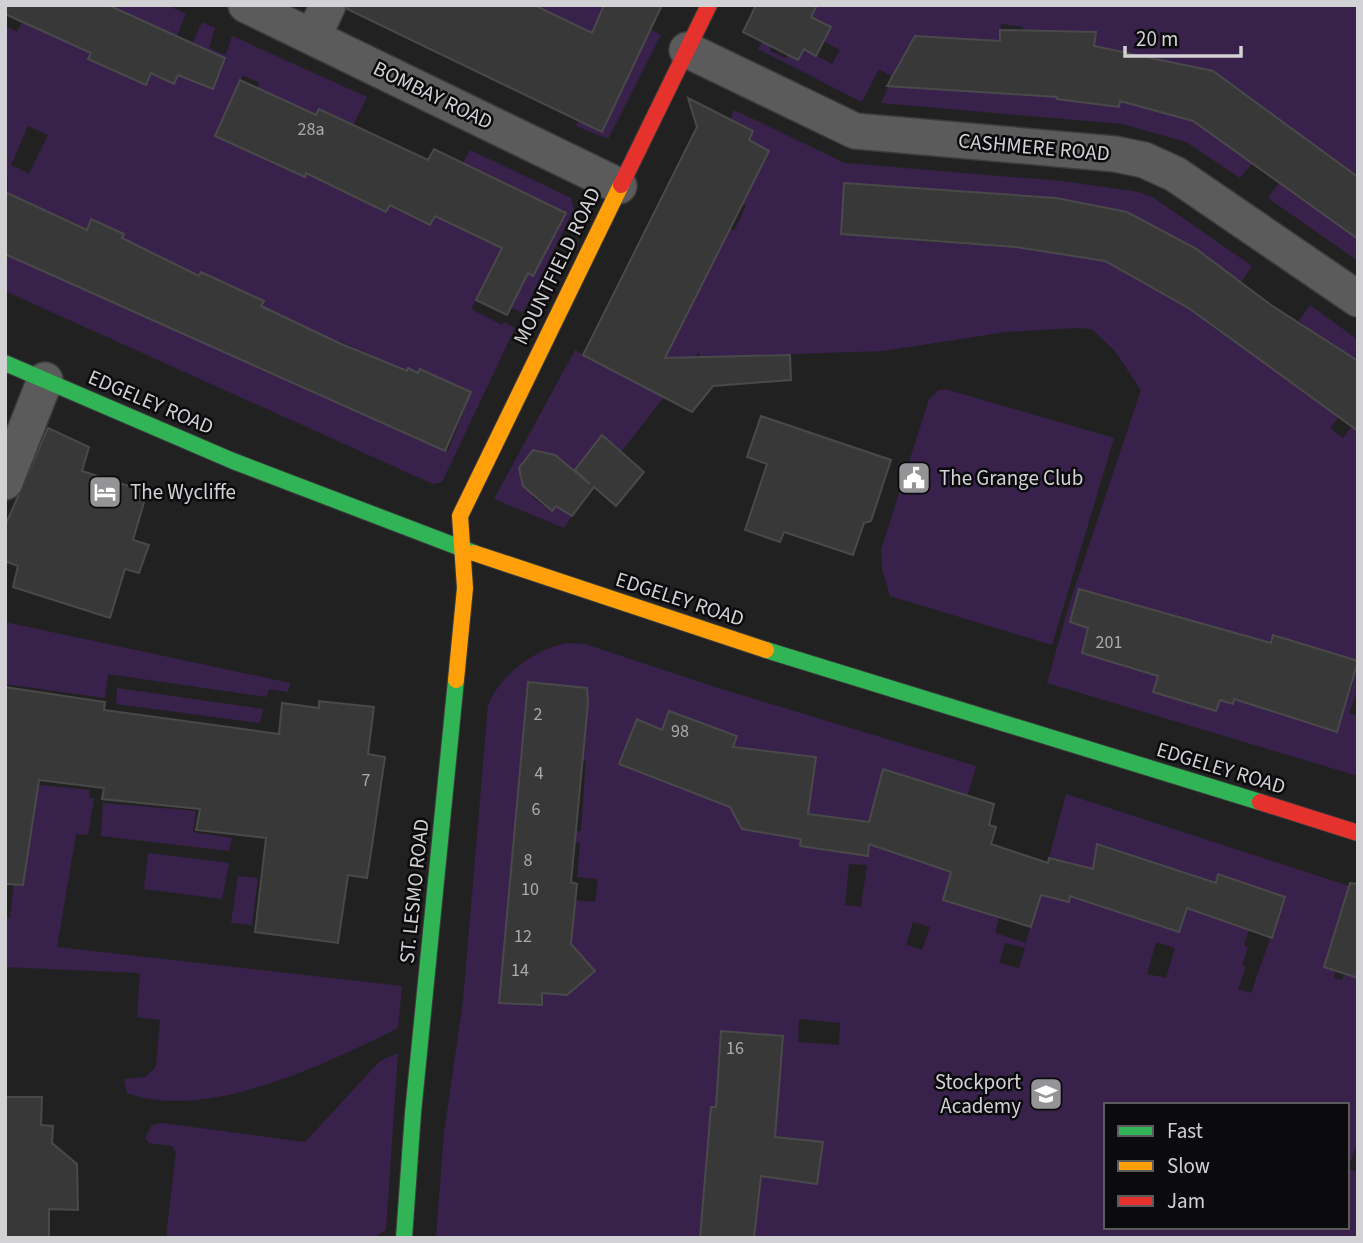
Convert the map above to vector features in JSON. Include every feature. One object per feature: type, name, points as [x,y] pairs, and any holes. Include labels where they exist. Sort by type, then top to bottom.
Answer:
[{"type":"main road","name":"MOUNTFIELD ROAD","points":[[464,550],[460,516],[709,5]]},
{"type":"main road","name":"EDGELEY ROAD","points":[[5,363],[255,470],[464,550],[726,636],[1358,833]]},
{"type":"main road","name":"ST. LESMO ROAD","points":[[404,1238],[413,1113],[466,588],[464,550]]},
{"type":"street","name":"BOMBAY ROAD","points":[[246,5],[619,186]]},
{"type":"street","points":[[313,37],[328,5]]},
{"type":"street","name":"CASHMERE ROAD","points":[[687,50],[856,131],[1115,154],[1152,163],[1175,174],[1358,299]]},
{"type":"street","points":[[5,482],[45,380]]},
{"type":"shaded area","points":[[30,5],[167,5],[186,14],[159,77],[174,84],[202,22],[215,28],[209,48],[226,55],[232,36],[367,97],[344,144],[386,212],[405,174],[413,216],[430,225],[470,150],[571,198],[574,209],[523,313],[480,293],[471,309],[502,325],[504,322],[515,328],[442,482],[433,484],[5,291],[5,254],[76,285],[88,229],[25,201],[5,246],[8,178],[5,176],[8,169],[5,167],[5,26],[17,32]],"holes":[[[112,7],[169,33],[146,85],[88,59]],[[243,75],[259,83],[254,95],[313,122],[319,109],[333,115],[305,177],[215,136]],[[28,126],[48,135],[29,174],[11,165]],[[499,180],[565,213],[533,275],[512,264],[517,252],[486,204]],[[115,230],[124,234],[90,289]],[[201,272],[263,301],[239,357]],[[340,341],[400,369],[318,393]],[[408,369],[418,373],[421,369],[471,393],[449,449],[444,451],[436,446]]]},
{"type":"shaded area","points":[[534,5],[604,5],[661,35],[608,139],[576,126],[578,121],[601,131]]},
{"type":"shaded area","points":[[806,5],[1358,5],[1358,176],[1342,164],[1314,207],[1358,239],[1358,261],[1268,198],[1279,183],[1305,203],[1335,162],[1284,123],[1240,178],[1186,142],[1122,124],[881,103],[893,77],[879,69],[862,102],[758,49],[762,42],[771,46],[770,51],[785,58],[792,52],[800,57],[804,49],[832,64],[840,50],[823,41],[830,27],[811,17],[815,10]],"holes":[[[1001,24],[1023,27],[1022,43],[1050,96],[986,93],[989,42],[1000,41]],[[1075,31],[1095,32],[1094,50],[1126,52],[1119,107],[1057,99],[1061,47],[1074,47]],[[915,37],[949,38],[896,87],[899,65]],[[1139,55],[1202,68],[1190,119],[1130,103]],[[1277,120],[1248,160],[1198,124]]]},
{"type":"shaded area","points":[[734,110],[845,163],[1061,181],[1139,192],[1154,198],[1252,266],[1241,282],[1214,263],[1211,324],[1236,343],[1254,318],[1259,322],[1243,347],[1268,365],[1325,341],[1299,321],[1310,305],[1358,340],[1358,361],[1333,344],[1303,388],[1340,415],[1330,428],[1343,438],[1358,419],[1358,687],[1349,713],[1358,716],[1358,776],[1047,683],[1070,602],[1141,390],[1115,351],[1092,329],[1006,332],[883,351],[700,357],[699,352],[621,452],[602,436],[574,471],[559,459],[532,497],[551,512],[556,506],[572,516],[564,528],[494,499],[575,350],[635,382],[683,323],[694,301],[675,291],[710,219],[734,231],[746,206],[723,193],[768,151],[749,140],[753,131],[730,119]],"holes":[[[844,183],[904,238],[841,234]],[[916,188],[980,193],[976,245],[913,241]],[[1053,199],[1049,251],[983,244]],[[1079,589],[1111,662],[1082,653],[1088,628],[1070,622]],[[1273,635],[1329,652],[1342,680],[1353,684],[1337,732]],[[1167,643],[1242,676],[1233,704],[1220,700],[1216,711],[1153,692]]]},
{"type":"shaded area","points":[[945,389],[1114,438],[1052,645],[890,596],[882,568],[881,550],[929,399],[939,390]]},
{"type":"shaded area","points":[[5,622],[290,683],[288,692],[269,689],[267,697],[108,674],[105,698],[5,684]]},
{"type":"shaded area","points":[[566,643],[585,644],[718,688],[976,766],[946,870],[984,882],[1003,902],[995,933],[1026,943],[1039,895],[1069,902],[1078,866],[1049,858],[1066,794],[1358,889],[1340,916],[1325,967],[1335,971],[1334,978],[1342,980],[1344,973],[1358,978],[1358,1139],[1349,1166],[1349,1103],[1104,1103],[1104,1229],[1349,1229],[1349,1169],[1358,1172],[1358,1238],[754,1238],[761,1166],[708,1161],[700,1238],[436,1238],[444,1133],[463,1001],[488,705],[510,673],[542,652]],"holes":[[[528,682],[587,688],[586,703]],[[721,730],[737,735],[713,800],[717,740]],[[522,756],[586,760],[581,831],[516,827],[516,810],[524,810]],[[883,769],[958,791],[938,852],[901,840],[896,853],[879,848],[883,832],[867,826]],[[829,817],[824,850],[801,846],[801,839],[742,829],[736,818]],[[513,835],[580,843],[577,877],[598,879],[595,902],[576,900],[574,913],[508,906],[509,889],[521,872],[511,871]],[[1098,844],[1186,873],[1149,922],[1089,902]],[[849,864],[867,865],[861,907],[845,905]],[[1218,875],[1285,897],[1251,993],[1238,989],[1246,966],[1242,965],[1248,947],[1244,945],[1249,930],[1187,908],[1195,880],[1215,885]],[[913,922],[930,927],[922,950],[906,945]],[[1156,942],[1175,948],[1166,978],[1147,974]],[[1005,943],[1025,948],[1019,968],[999,963]],[[503,952],[585,960],[591,967],[591,975],[581,983],[568,981],[566,995],[542,993],[542,1005],[499,1003]],[[799,1019],[840,1023],[839,1045],[798,1042]],[[721,1031],[783,1036],[774,1143],[722,1107],[719,1062]],[[791,1138],[823,1142],[817,1184],[787,1179]]]},
{"type":"shaded area","points":[[117,688],[263,709],[260,723],[116,704]]},
{"type":"shaded area","points":[[31,784],[90,790],[89,798],[94,798],[88,835],[76,834],[57,947],[402,986],[398,1028],[302,1072],[229,1095],[193,1100],[159,1100],[127,1093],[124,1079],[145,1077],[156,1067],[160,1020],[137,1017],[140,973],[5,967],[5,918],[10,918],[14,885],[5,883],[5,850],[28,853],[33,820]]},
{"type":"shaded area","points":[[103,803],[196,811],[193,832],[232,838],[229,851],[101,836]]},
{"type":"shaded area","points":[[148,853],[229,863],[222,899],[144,889]]},
{"type":"shaded area","points":[[238,876],[258,878],[252,925],[231,923]]},
{"type":"shaded area","points":[[398,1053],[386,1230],[373,1238],[166,1238],[176,1152],[172,1146],[149,1143],[145,1138],[152,1125],[162,1123],[305,1142],[380,1061]]},
{"type":"building","points":[[5,5],[108,5],[225,58],[213,89],[178,75],[174,84],[151,73],[146,85],[88,59],[91,53],[5,14]]},
{"type":"building","points":[[348,5],[534,5],[592,33],[604,5],[662,5],[602,132],[347,9]]},
{"type":"building","points":[[756,5],[817,5],[811,17],[831,27],[816,56],[804,49],[798,60],[743,32]]},
{"type":"building","points":[[1000,30],[1096,32],[1094,46],[1213,71],[1358,177],[1358,239],[1193,121],[1120,101],[1119,107],[1057,97],[887,86],[915,36],[1000,41]]},
{"type":"building","points":[[240,80],[316,115],[319,109],[428,160],[434,149],[566,213],[533,276],[528,273],[507,315],[476,300],[502,248],[435,216],[430,225],[390,205],[386,212],[306,173],[305,177],[215,136]]},
{"type":"building","points":[[688,98],[753,131],[749,140],[769,151],[665,358],[790,355],[791,380],[713,386],[692,412],[583,355],[697,127]]},
{"type":"building","points":[[844,183],[1056,198],[1127,212],[1195,248],[1271,305],[1358,361],[1358,431],[1190,309],[1105,261],[1016,247],[841,234]]},
{"type":"building","points":[[5,192],[87,230],[91,219],[124,234],[122,238],[199,276],[201,272],[264,301],[261,306],[339,343],[407,371],[408,368],[418,373],[420,369],[471,392],[445,451],[5,254]]},
{"type":"building","points":[[761,416],[891,460],[871,521],[864,523],[853,555],[784,532],[780,542],[745,530],[767,464],[747,457]]},
{"type":"building","points":[[48,428],[89,447],[82,471],[147,492],[133,540],[149,545],[139,573],[125,569],[110,618],[13,587],[18,566],[5,561],[5,526]]},
{"type":"building","points":[[602,435],[644,472],[616,506],[594,487],[572,516],[556,506],[552,511],[523,486],[519,468],[533,450],[555,455],[590,484],[575,470]]},
{"type":"building","points":[[1079,589],[1271,643],[1273,635],[1358,661],[1337,732],[1234,699],[1233,704],[1220,700],[1216,711],[1153,692],[1158,676],[1082,653],[1088,628],[1070,622]]},
{"type":"building","points":[[528,682],[587,688],[588,703],[571,882],[577,884],[571,944],[595,971],[567,995],[542,993],[542,1005],[499,1003]]},
{"type":"building","points":[[5,687],[105,702],[104,710],[279,734],[282,703],[319,708],[319,701],[374,707],[368,754],[385,757],[373,839],[367,878],[348,875],[338,943],[255,932],[266,838],[196,830],[200,809],[102,799],[104,788],[39,780],[23,885],[5,884]]},
{"type":"building","points":[[669,711],[737,736],[733,747],[816,757],[808,814],[869,822],[883,769],[994,804],[989,825],[996,827],[991,844],[1048,863],[1049,858],[1093,869],[1097,844],[1216,883],[1218,874],[1285,897],[1272,938],[1187,908],[1179,932],[1070,896],[1069,902],[1041,895],[1031,927],[943,900],[951,872],[869,844],[868,856],[800,846],[801,839],[742,829],[730,807],[619,764],[637,719],[662,730]]},
{"type":"building","points":[[1350,883],[1358,884],[1358,978],[1324,967]]},
{"type":"building","points":[[721,1031],[783,1036],[775,1137],[823,1142],[817,1184],[761,1176],[754,1238],[700,1238],[711,1107],[716,1107]]},
{"type":"building","points":[[5,1097],[42,1097],[41,1125],[53,1126],[52,1143],[77,1164],[78,1210],[49,1209],[49,1238],[5,1238]]},
{"type":"traffic: fast","points":[[5,363],[233,461],[474,553]]},
{"type":"traffic: fast","points":[[766,650],[1260,802]]},
{"type":"traffic: fast","points":[[404,1238],[413,1113],[456,680]]},
{"type":"traffic: slow","points":[[456,680],[465,588],[460,516],[621,185]]},
{"type":"traffic: slow","points":[[474,553],[766,650]]},
{"type":"traffic: jam","points":[[621,185],[709,5]]},
{"type":"traffic: jam","points":[[1260,802],[1358,833]]},
{"type":"place","name":"The Grange Club","points":[[914,478]]},
{"type":"place","name":"The Wycliffe","points":[[105,492]]},
{"type":"place","name":"Stockport Academy","points":[[1046,1094]]}]
